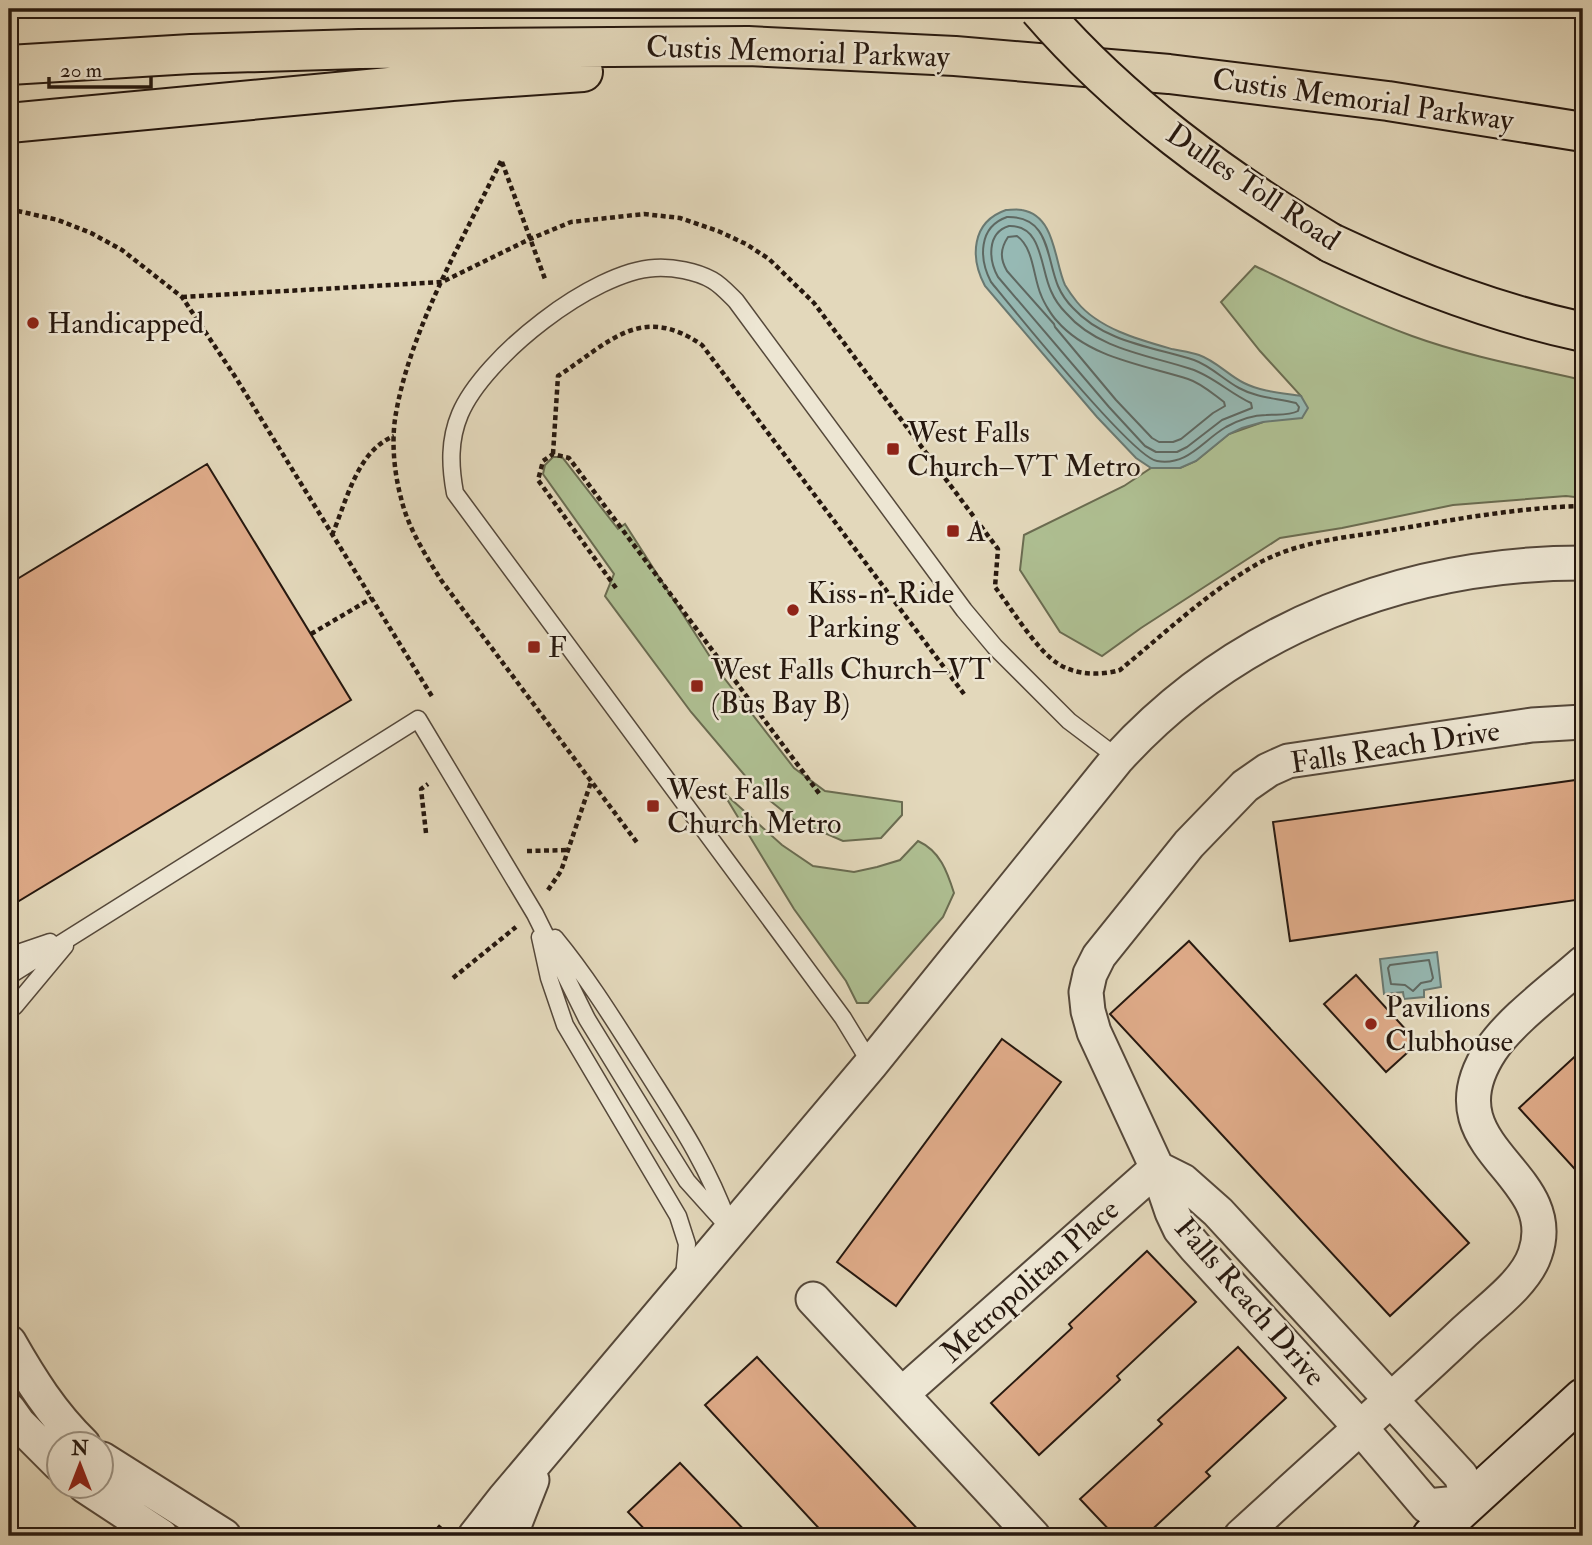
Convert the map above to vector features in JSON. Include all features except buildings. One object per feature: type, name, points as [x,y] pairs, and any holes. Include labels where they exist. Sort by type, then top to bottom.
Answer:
[{"type":"highway","name":"Dulles Toll Road","points":[[1039,9],[1081,56],[1182,143],[1279,212],[1331,243],[1456,297],[1495,310],[1583,332]]},
{"type":"highway","name":"Custis Memorial Parkway","points":[[9,65],[191,54],[359,49],[748,46],[1071,65],[1362,97],[1583,132]]},
{"type":"highway","points":[[9,123],[440,82],[600,71],[723,72],[893,79],[1071,65]]},
{"type":"main road","points":[[1432,1536],[1583,1398]]},
{"type":"street","points":[[475,1536],[545,1449],[871,1064],[1118,758],[1145,729],[1189,690],[1245,652],[1298,623],[1345,604],[1429,581],[1516,566],[1583,563]]},
{"type":"street","name":"Falls Reach Drive","points":[[1157,1168],[1183,1181],[1218,1212],[1461,1476],[1469,1502],[1427,1506],[1360,1427],[1187,1237],[1172,1212],[1157,1168],[1094,1032],[1087,1011],[1086,992],[1090,974],[1099,956],[1189,844],[1245,786],[1268,770],[1288,761],[1532,725],[1583,722]]},
{"type":"street","points":[[1241,1536],[1530,1269],[1540,1235],[1540,1221],[1525,1189],[1498,1159],[1482,1134],[1474,1108],[1474,1088],[1480,1069],[1492,1049],[1511,1027],[1583,963]]},
{"type":"street","name":"Metropolitan Place","points":[[902,1394],[1157,1168]]},
{"type":"street","points":[[813,1298],[1033,1536]]},
{"type":"street","points":[[9,1342],[36,1389],[69,1430]]},
{"type":"street","points":[[9,1410],[46,1451]]},
{"type":"street","points":[[510,1536],[545,1449]]},
{"type":"street","points":[[116,1468],[224,1536]]},
{"type":"street","points":[[107,1500],[162,1536]]},
{"type":"lane","points":[[871,1064],[843,1018],[455,493],[451,448],[460,413],[484,377],[508,351],[549,315],[593,288],[631,272],[655,268],[684,270],[713,280],[736,301],[979,629],[1069,721],[1118,758]]},
{"type":"lane","points":[[9,976],[418,719],[536,914],[587,1019],[687,1181],[731,1230]]},
{"type":"lane","points":[[536,914],[583,973],[698,1151],[715,1185],[731,1230]]},
{"type":"lane","points":[[536,914],[549,978],[565,1024],[684,1229],[687,1257],[682,1288]]},
{"type":"lane","points":[[9,956],[76,934]]},
{"type":"lane","points":[[9,1010],[76,934]]},
{"type":"path","points":[[545,279],[502,161],[442,282],[412,354],[396,413],[394,436],[401,498],[419,546],[441,580],[638,844]]},
{"type":"path","points":[[9,209],[58,220],[91,233],[132,257],[182,297],[442,282],[571,222],[644,214],[680,218],[718,231],[747,244],[769,259],[814,303],[998,549],[995,587],[1039,645],[1056,663],[1072,670],[1106,675],[1120,670],[1193,609],[1229,583],[1260,563],[1293,548],[1450,520],[1583,506]]},
{"type":"path","points":[[553,454],[558,376],[617,337],[639,328],[665,327],[689,336],[702,345],[964,694]]},
{"type":"path","points":[[332,534],[362,465],[380,442],[394,436]]},
{"type":"path","points":[[617,587],[538,480],[543,461],[553,454],[569,458],[821,796]]},
{"type":"path","points":[[311,634],[372,598]]},
{"type":"path","points":[[453,978],[536,914],[561,871],[591,781]]},
{"type":"path","points":[[527,851],[568,850]]},
{"type":"green space","points":[[1255,266],[1352,312],[1412,336],[1475,355],[1583,380],[1583,498],[1566,496],[1453,505],[1280,538],[1102,656],[1060,632],[1020,570],[1024,535],[1124,486],[1151,468],[1180,468],[1196,461],[1229,434],[1263,422],[1301,396],[1221,302]]},
{"type":"green space","points":[[553,457],[562,457],[618,529],[625,524],[721,674],[794,768],[825,791],[902,802],[902,815],[881,838],[843,841],[794,820],[758,791],[691,712],[605,596],[614,574],[543,474],[545,465]]},
{"type":"green space","points":[[722,791],[782,845],[813,866],[854,872],[877,867],[900,860],[918,841],[937,856],[954,893],[943,917],[868,1003],[857,1003],[846,981],[794,909]]},
{"type":"water","points":[[1006,210],[1022,210],[1042,221],[1052,241],[1065,285],[1077,302],[1097,319],[1134,337],[1196,354],[1251,386],[1301,396],[1308,408],[1302,418],[1263,422],[1242,428],[1229,434],[1196,461],[1180,468],[1151,468],[1136,458],[1097,417],[985,286],[977,264],[977,242],[986,223]]},
{"type":"water","points":[[1437,952],[1441,987],[1424,990],[1424,997],[1404,999],[1403,992],[1384,994],[1380,959]]},
{"type":"place","name":"Handicapped","points":[[33,323]]},
{"type":"place","name":"West Falls Church–VT Metro","points":[[893,449]]},
{"type":"place","name":"A","points":[[953,531]]},
{"type":"place","name":"Kiss-n-Ride Parking","points":[[793,610]]},
{"type":"place","name":"F","points":[[534,647]]},
{"type":"place","name":"West Falls Church–VT (Bus Bay B)","points":[[697,686]]},
{"type":"place","name":"West Falls Church Metro","points":[[653,806]]},
{"type":"place","name":"Pavilions Clubhouse","points":[[1371,1024]]}]
